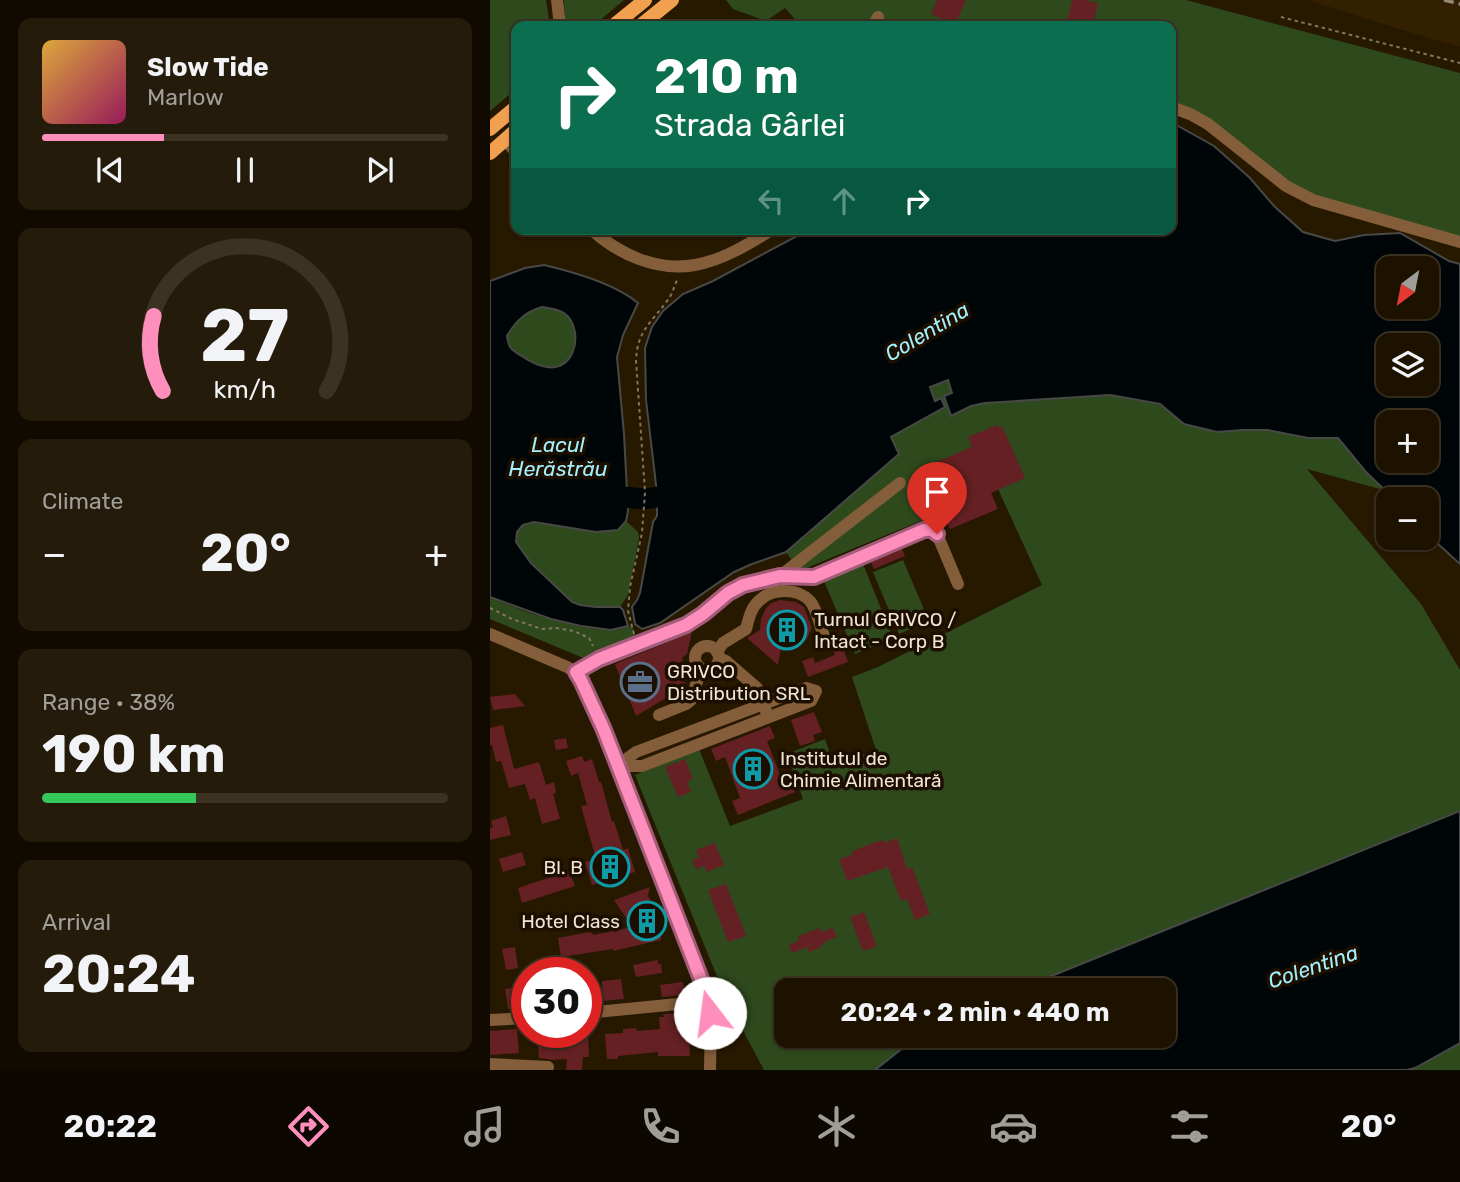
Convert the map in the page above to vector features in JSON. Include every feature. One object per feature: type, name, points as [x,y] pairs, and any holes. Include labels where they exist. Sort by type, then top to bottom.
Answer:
[{"type":"main road","points":[[619,21],[645,0]]},
{"type":"main road","points":[[646,21],[672,0]]},
{"type":"main road","points":[[490,129],[511,111]]},
{"type":"main road","points":[[490,153],[511,135]]},
{"type":"street","points":[[556,0],[559,21]]},
{"type":"street","points":[[1176,109],[1208,124],[1286,186],[1313,200],[1460,242]]},
{"type":"street","points":[[598,235],[613,247],[638,259],[683,266],[729,254],[764,235]]},
{"type":"street","points":[[750,243],[754,235]]},
{"type":"street","points":[[780,576],[900,483]]},
{"type":"street","points":[[576,672],[599,659],[686,625],[743,585],[780,576],[814,577],[929,529],[937,534],[958,584]]},
{"type":"street","points":[[718,655],[723,643],[746,629],[751,610],[759,600],[784,591],[795,593],[812,603],[824,636]]},
{"type":"street","points":[[490,634],[567,667],[576,672],[581,680],[604,730],[709,1001],[710,1070]]},
{"type":"street","points":[[701,647],[715,649],[718,655],[719,662],[710,670],[701,669],[696,664],[701,647]]},
{"type":"street","points":[[718,655],[757,688],[769,718]]},
{"type":"street","points":[[659,715],[691,700],[701,669]]},
{"type":"street","points":[[806,688],[816,691],[811,701],[704,743],[642,766],[617,766],[636,752],[806,688]]},
{"type":"street","points":[[699,729],[704,743]]},
{"type":"street","points":[[602,1011],[709,1001]]},
{"type":"street","points":[[490,1020],[511,1019]]},
{"type":"street","points":[[490,1064],[548,1067]]},
{"type":"path","points":[[1281,17],[1460,63]]},
{"type":"path","points":[[632,626],[628,611],[630,587],[642,533],[646,492],[636,350],[646,325],[673,292],[683,266]]},
{"type":"path","points":[[490,608],[542,629],[574,631],[589,638],[599,659]]},
{"type":"shaded area","points":[[1307,0],[1460,0],[1460,47],[1402,30]]},
{"type":"green space","points":[[490,0],[546,0],[549,21],[511,21],[511,93],[490,111]]},
{"type":"green space","points":[[564,0],[624,0],[599,21],[565,21]]},
{"type":"green space","points":[[726,0],[1186,0],[1460,73],[1460,237],[1324,201],[1288,184],[1176,106],[1176,21],[797,21],[785,8],[766,21],[733,9]]},
{"type":"green space","points":[[542,307],[564,313],[571,320],[574,329],[575,339],[569,357],[554,368],[539,366],[526,358],[510,347],[507,336],[522,317]]},
{"type":"green space","points":[[948,380],[952,394],[944,396],[951,415],[985,403],[1110,395],[1160,405],[1184,424],[1217,432],[1268,430],[1308,438],[1338,438],[1366,472],[1383,487],[1376,488],[1307,469],[1421,604],[1460,670],[1460,811],[1046,978],[774,978],[774,1048],[903,1048],[875,1070],[764,1070],[727,1001],[635,775],[699,749],[730,826],[803,799],[787,754],[825,739],[834,765],[876,750],[852,677],[878,667],[1042,585],[998,489],[799,571],[786,552],[809,534],[890,437],[945,408],[935,401],[930,387]]},
{"type":"green space","points":[[626,521],[638,532],[639,538],[628,595],[620,607],[590,607],[572,602],[545,578],[516,542],[517,532],[523,525],[534,522],[596,532],[618,530]]},
{"type":"green space","points":[[903,560],[929,621],[899,634],[873,572]]},
{"type":"green space","points":[[863,564],[893,638],[855,654],[824,581]]},
{"type":"green space","points":[[490,597],[533,614],[581,627],[616,630],[632,626],[638,644],[588,660],[490,619]]},
{"type":"green space","points":[[1460,1043],[1460,1070],[1407,1070],[1415,1068]]},
{"type":"water","points":[[1176,125],[1214,146],[1303,232],[1335,241],[1364,235],[1400,233],[1449,261],[1460,264],[1460,564],[1439,545],[1439,487],[1382,487],[1338,438],[1308,438],[1268,430],[1217,432],[1184,424],[1160,404],[1110,395],[985,403],[971,406],[951,416],[944,396],[952,393],[948,380],[930,387],[935,401],[941,398],[945,407],[891,437],[899,454],[786,552],[734,572],[660,623],[642,629],[635,624],[632,607],[640,593],[653,522],[657,516],[654,494],[657,493],[646,400],[645,348],[652,327],[663,311],[683,294],[799,235],[1176,235]]},
{"type":"water","name":"Lacul Herăstrău","points":[[544,265],[581,275],[606,284],[638,303],[623,335],[617,357],[624,434],[628,511],[626,521],[618,530],[596,532],[534,522],[523,525],[517,532],[516,542],[531,563],[572,602],[595,607],[620,607],[628,626],[611,630],[581,626],[551,619],[490,597],[490,281],[525,268]],"holes":[[[542,307],[564,313],[575,331],[572,353],[566,362],[557,367],[544,367],[528,360],[509,346],[507,336],[514,326],[522,318]]]},
{"type":"water","points":[[1460,811],[1460,1043],[1415,1068],[875,1070],[903,1048],[1176,1048],[1176,978],[1046,978]]},
{"type":"building","points":[[937,0],[966,0],[957,21],[946,21],[931,14]]},
{"type":"building","points":[[1072,0],[1098,3],[1094,21],[1067,21]]},
{"type":"building","points":[[997,425],[998,428],[1002,426],[1025,478],[991,493],[998,509],[950,529],[939,503],[931,507],[915,471],[972,447],[968,437]]},
{"type":"building","points":[[902,549],[905,556],[874,569],[871,562]]},
{"type":"building","name":"Turnul GRIVCO / Intact - Corp B","points":[[780,600],[796,602],[804,607],[812,628],[806,640],[795,649],[781,648],[778,665],[747,638],[760,630],[766,608]]},
{"type":"building","points":[[692,632],[687,654],[682,658],[688,674],[682,677],[686,686],[636,716],[615,664]]},
{"type":"building","points":[[841,642],[848,662],[808,677],[802,661],[813,657],[815,663],[835,655],[831,645]]},
{"type":"building","points":[[515,694],[525,706],[493,710],[490,697]]},
{"type":"building","points":[[814,712],[822,732],[813,735],[815,741],[800,746],[791,720]]},
{"type":"building","points":[[503,725],[514,769],[539,762],[546,785],[554,782],[556,793],[553,794],[560,819],[542,824],[535,798],[530,800],[525,784],[509,788],[501,761],[496,762],[490,745],[490,728]]},
{"type":"building","name":"Institutul de Chimie Alimentară","points":[[770,726],[775,738],[767,741],[782,780],[789,777],[795,792],[738,815],[732,801],[740,798],[725,757],[716,761],[711,749]]},
{"type":"building","points":[[566,738],[568,748],[556,750],[554,740]]},
{"type":"building","points":[[582,756],[584,762],[592,759],[612,822],[614,821],[623,850],[628,848],[635,872],[592,885],[585,862],[596,859],[581,806],[587,805],[578,773],[571,776],[566,761]]},
{"type":"building","points":[[685,759],[693,779],[687,782],[691,792],[678,797],[665,767]]},
{"type":"building","points":[[506,816],[511,835],[490,840],[490,828],[493,827],[491,821]]},
{"type":"building","points":[[897,838],[907,869],[912,867],[930,914],[915,920],[907,899],[901,901],[888,867],[847,881],[839,859],[873,843],[883,840],[884,843]]},
{"type":"building","points":[[715,843],[724,865],[707,872],[704,866],[696,869],[692,860],[699,858],[696,850]]},
{"type":"building","points":[[522,852],[526,865],[503,872],[499,859]]},
{"type":"building","points":[[569,871],[575,886],[522,903],[518,888]]},
{"type":"building","points":[[726,884],[746,936],[728,942],[708,890]]},
{"type":"building","name":"Hotel Class","points":[[650,887],[648,896],[662,925],[661,940],[613,951],[561,957],[558,938],[590,932],[594,935],[632,927],[614,900]]},
{"type":"building","points":[[864,912],[877,946],[863,951],[850,917]]},
{"type":"building","points":[[820,928],[821,932],[833,928],[837,937],[809,952],[807,947],[792,953],[789,945],[799,940],[798,936]]},
{"type":"building","points":[[515,947],[516,957],[511,957],[511,969],[506,970],[502,949]]},
{"type":"building","points":[[658,960],[662,973],[636,977],[633,965]]},
{"type":"building","points":[[621,979],[624,999],[603,1001],[602,981]]},
{"type":"building","points":[[683,982],[685,995],[662,997],[660,985]]},
{"type":"building","points":[[511,988],[511,1009],[508,1009],[505,989]]},
{"type":"building","points":[[681,1013],[683,1036],[689,1036],[690,1056],[658,1056],[658,1052],[607,1059],[605,1034],[623,1033],[623,1029],[660,1029],[659,1017],[664,1017],[663,1014]]},
{"type":"building","points":[[511,1029],[511,1048],[519,1048],[519,1053],[490,1055],[490,1031]]},
{"type":"building","points":[[538,1048],[589,1048],[589,1057],[583,1057],[582,1070],[566,1070],[567,1059],[539,1058]]},
{"type":"waterway","name":"Colentina","points":[[600,495],[645,499],[682,493]]},
{"type":"railway","points":[[1444,0],[1460,4]]},
{"type":"place","name":"Turnul GRIVCO / Intact - Corp B","points":[[787,630]]},
{"type":"place","name":"GRIVCO Distribution SRL","points":[[640,682]]},
{"type":"place","name":"Institutul de Chimie Alimentară","points":[[753,769]]},
{"type":"place","name":"Bl. B","points":[[610,867]]},
{"type":"place","name":"Hotel Class","points":[[647,921]]},
{"type":"route","points":[[710,1013],[706,992],[604,730],[576,672],[599,659],[686,625],[743,585],[780,576],[814,577],[924,530],[929,529],[937,534]]}]
